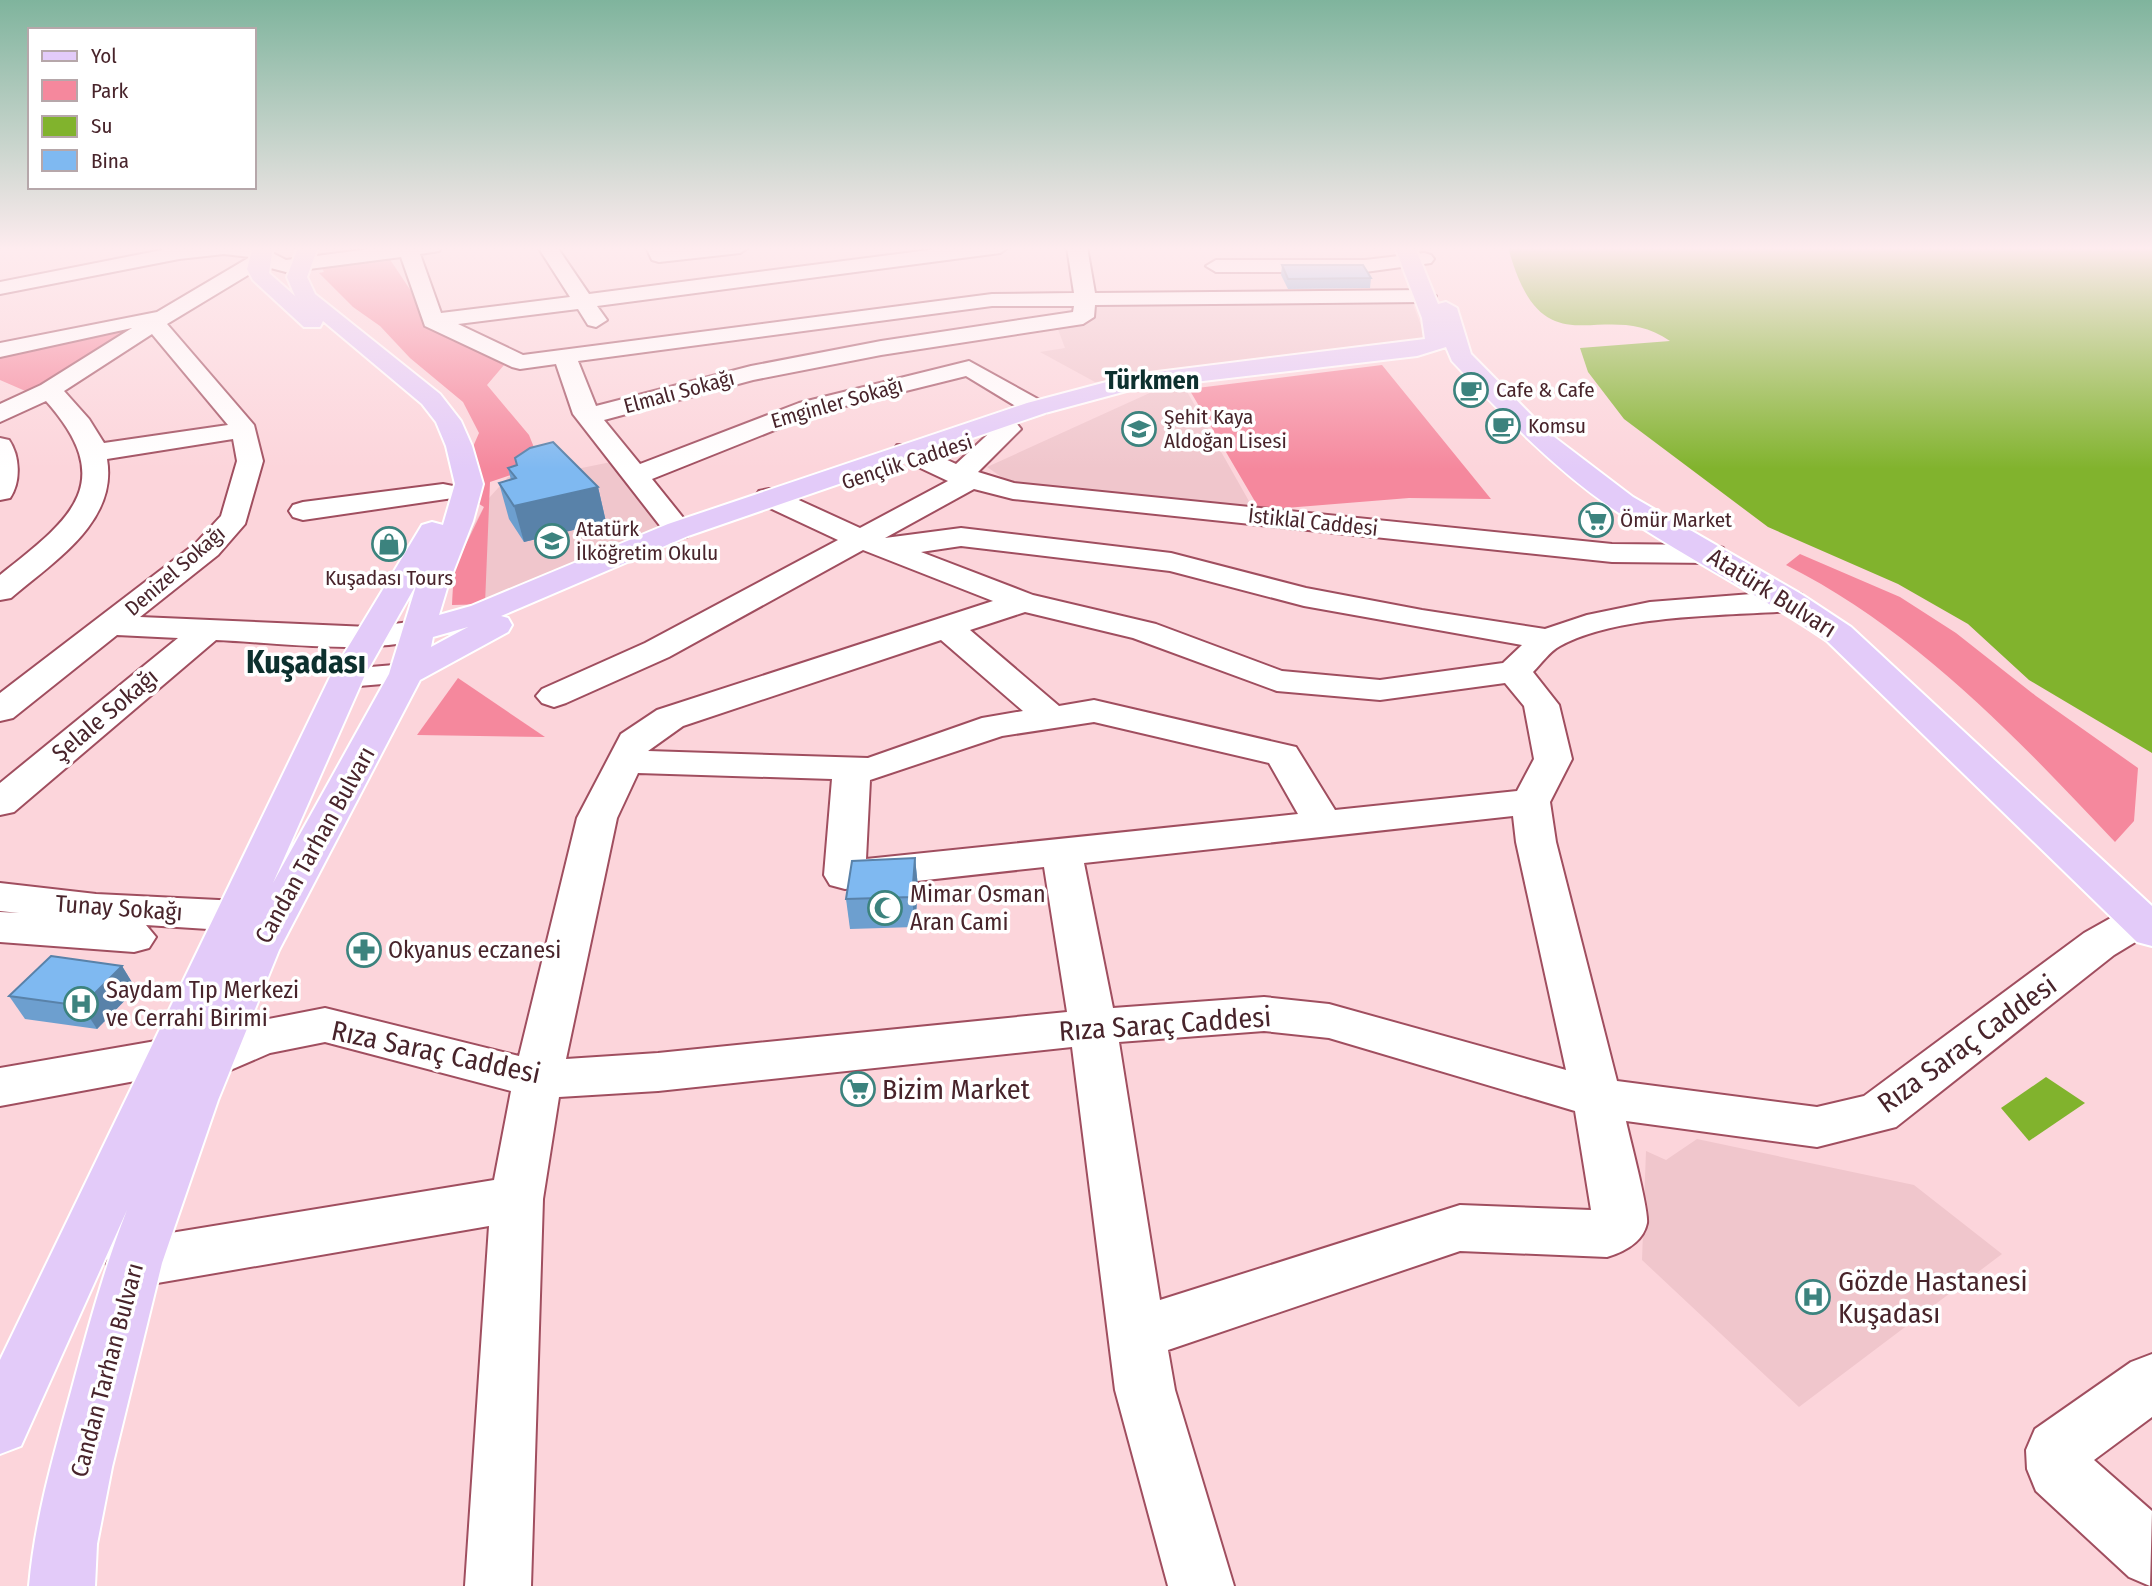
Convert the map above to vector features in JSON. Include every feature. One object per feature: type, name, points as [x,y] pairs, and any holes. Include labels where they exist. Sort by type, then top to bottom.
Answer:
[{"type":"main road","name":"Candan Tarhan Bulvarı","points":[[0,1425],[192,1058],[257,950],[406,674],[432,584],[459,522],[469,484],[466,465],[448,421],[430,399],[335,321]]},
{"type":"main road","name":"Candan Tarhan Bulvarı","points":[[62,1586],[65,1544],[81,1466],[134,1263],[193,1100],[192,1058],[232,929],[347,677],[436,524],[443,492],[437,449],[428,423],[413,402],[336,321]]},
{"type":"main road","name":"Atatürk Bulvarı","points":[[1446,321],[1445,349],[1540,439],[1623,503],[1790,601],[1839,634],[2146,926]]},
{"type":"main road","name":"Gençlik Caddesi","points":[[418,631],[482,613],[678,530],[912,454],[1036,408],[1133,382],[1445,349]]},
{"type":"main road","name":"Gençlik Caddesi","points":[[912,454],[1008,429],[1143,388],[1445,349]]},
{"type":"main road","name":"Gençlik Caddesi","points":[[406,674],[508,619],[776,500]]},
{"type":"street","points":[[0,349],[157,321]]},
{"type":"street","points":[[0,413],[50,390],[161,321]]},
{"type":"street","name":"Denizel Sokağı","points":[[0,710],[207,549],[234,518],[250,461],[245,430],[164,321]]},
{"type":"street","points":[[433,321],[520,362],[845,321]]},
{"type":"street","points":[[597,321],[617,351]]},
{"type":"street","name":"Elmalı Sokağı","points":[[588,416],[751,373],[1057,321]]},
{"type":"street","points":[[947,338],[969,368],[1036,408]]},
{"type":"street","points":[[565,356],[588,416],[678,530]]},
{"type":"street","name":"Emginler Sokağı","points":[[635,476],[808,408],[969,368]]},
{"type":"street","points":[[0,591],[70,534],[92,501],[92,446],[79,425],[50,390]]},
{"type":"street","points":[[554,696],[657,650],[872,544],[965,477],[1008,429]]},
{"type":"street","points":[[92,453],[245,430]]},
{"type":"street","points":[[0,446],[5,470],[0,492]]},
{"type":"street","name":"İstiklal Caddesi","points":[[912,454],[965,477],[1013,491],[1612,553],[1712,554]]},
{"type":"street","points":[[303,511],[443,492]]},
{"type":"street","points":[[776,500],[872,544],[1023,602],[1144,631],[1277,681],[1380,690],[1531,655],[1598,622],[1650,612],[1790,601]]},
{"type":"street","points":[[872,544],[961,537],[1171,562],[1531,655]]},
{"type":"street","points":[[498,1586],[517,1199],[537,1079],[597,818],[634,742],[670,718],[1023,602]]},
{"type":"street","points":[[110,625],[369,637],[418,631]]},
{"type":"street","points":[[946,627],[1051,717]]},
{"type":"street","name":"Şelale Sokağı","points":[[0,803],[210,628]]},
{"type":"street","points":[[1136,1334],[1460,1228],[1607,1234],[1620,1223],[1597,1098],[1536,842],[1531,802],[1553,759],[1531,655]]},
{"type":"street","points":[[347,677],[406,674]]},
{"type":"street","points":[[625,761],[871,769],[995,726],[1094,711],[1283,755],[1324,825]]},
{"type":"street","points":[[852,768],[845,875],[1531,802]]},
{"type":"street","points":[[1062,853],[1093,1027],[1144,1390],[1201,1586]]},
{"type":"street","name":"Tunay Sokağı","points":[[0,897],[96,908],[232,929]]},
{"type":"street","name":"Rıza Saraç Caddesi","points":[[0,1087],[192,1058],[260,1037],[325,1026],[537,1079],[658,1072],[1093,1027],[1264,1014],[1329,1021],[1597,1098],[1817,1127],[1878,1113],[2099,944],[2146,926]]},
{"type":"street","name":"Tunay Sokağı","points":[[0,927],[232,929]]},
{"type":"street","points":[[134,1263],[517,1199]]},
{"type":"street","points":[[2152,1382],[2057,1450],[2058,1469],[2152,1554]]},
{"type":"shaded area","points":[[1060,321],[1419,321],[1426,339],[1417,345],[1095,382],[1040,352],[1065,348],[1056,324]]},
{"type":"shaded area","name":"Şehit Kaya Aldoğan Lisesi","points":[[1185,388],[1254,510],[1016,487],[987,467],[1154,391]]},
{"type":"shaded area","name":"Atatürk İlköğretim Okulu","points":[[611,462],[663,529],[485,604],[452,605],[454,569],[470,532],[489,498],[508,477],[552,468],[557,473]]},
{"type":"shaded area","name":"Gözde Hastanesi Kuşadası","points":[[1697,1139],[1914,1185],[2002,1254],[1799,1407],[1642,1260],[1646,1151],[1666,1160]]},
{"type":"green space","points":[[373,321],[425,321],[428,328],[504,365],[487,385],[529,435],[541,465],[490,482],[485,604],[452,605],[454,569],[484,507],[466,496],[465,465],[479,433],[463,402],[410,358]]},
{"type":"green space","points":[[149,323],[30,393],[0,380],[0,356]]},
{"type":"green space","points":[[1382,365],[1491,499],[1409,498],[1260,510],[1189,389]]},
{"type":"green space","points":[[1800,554],[1900,597],[1956,633],[2036,696],[2138,768],[2134,821],[2115,842],[2002,726],[1921,654],[1833,591],[1786,565]]},
{"type":"green space","points":[[458,678],[545,737],[417,735]]},
{"type":"water","points":[[1557,321],[2152,321],[2152,753],[2029,680],[1968,624],[1898,584],[1768,527],[1624,419],[1588,372],[1580,348],[1670,341],[1645,329],[1621,325],[1577,325]]},
{"type":"water","points":[[2046,1077],[2085,1103],[2029,1141],[2001,1108]]},
{"type":"building","points":[[553,442],[598,487],[514,506],[499,483],[516,478],[508,468],[517,465],[515,458],[530,448]]},
{"type":"building","points":[[915,858],[912,897],[846,899],[852,861]]},
{"type":"building","points":[[51,956],[122,966],[82,1006],[9,996]]},
{"type":"place","name":"Cafe & Cafe","points":[[1471,390]]},
{"type":"place","name":"Komsu","points":[[1503,426]]},
{"type":"place","name":"Şehit Kaya Aldoğan Lisesi","points":[[1139,429]]},
{"type":"place","name":"Ömür Market","points":[[1596,520]]},
{"type":"place","name":"Atatürk İlköğretim Okulu","points":[[552,541]]},
{"type":"place","name":"Kuşadası Tours","points":[[389,544]]},
{"type":"place","name":"Mimar Osman Aran Cami","points":[[885,908]]},
{"type":"place","name":"Okyanus eczanesi","points":[[364,950]]},
{"type":"place","name":"Saydam Tıp Merkezi ve Cerrahi Birimi","points":[[81,1004]]},
{"type":"place","name":"Bizim Market","points":[[858,1089]]},
{"type":"place","name":"Gözde Hastanesi Kuşadası","points":[[1813,1297]]},
{"type":"district","name":"Türkmen","points":[[1152,380]]},
{"type":"district","name":"Kuşadası","points":[[306,662]]}]
